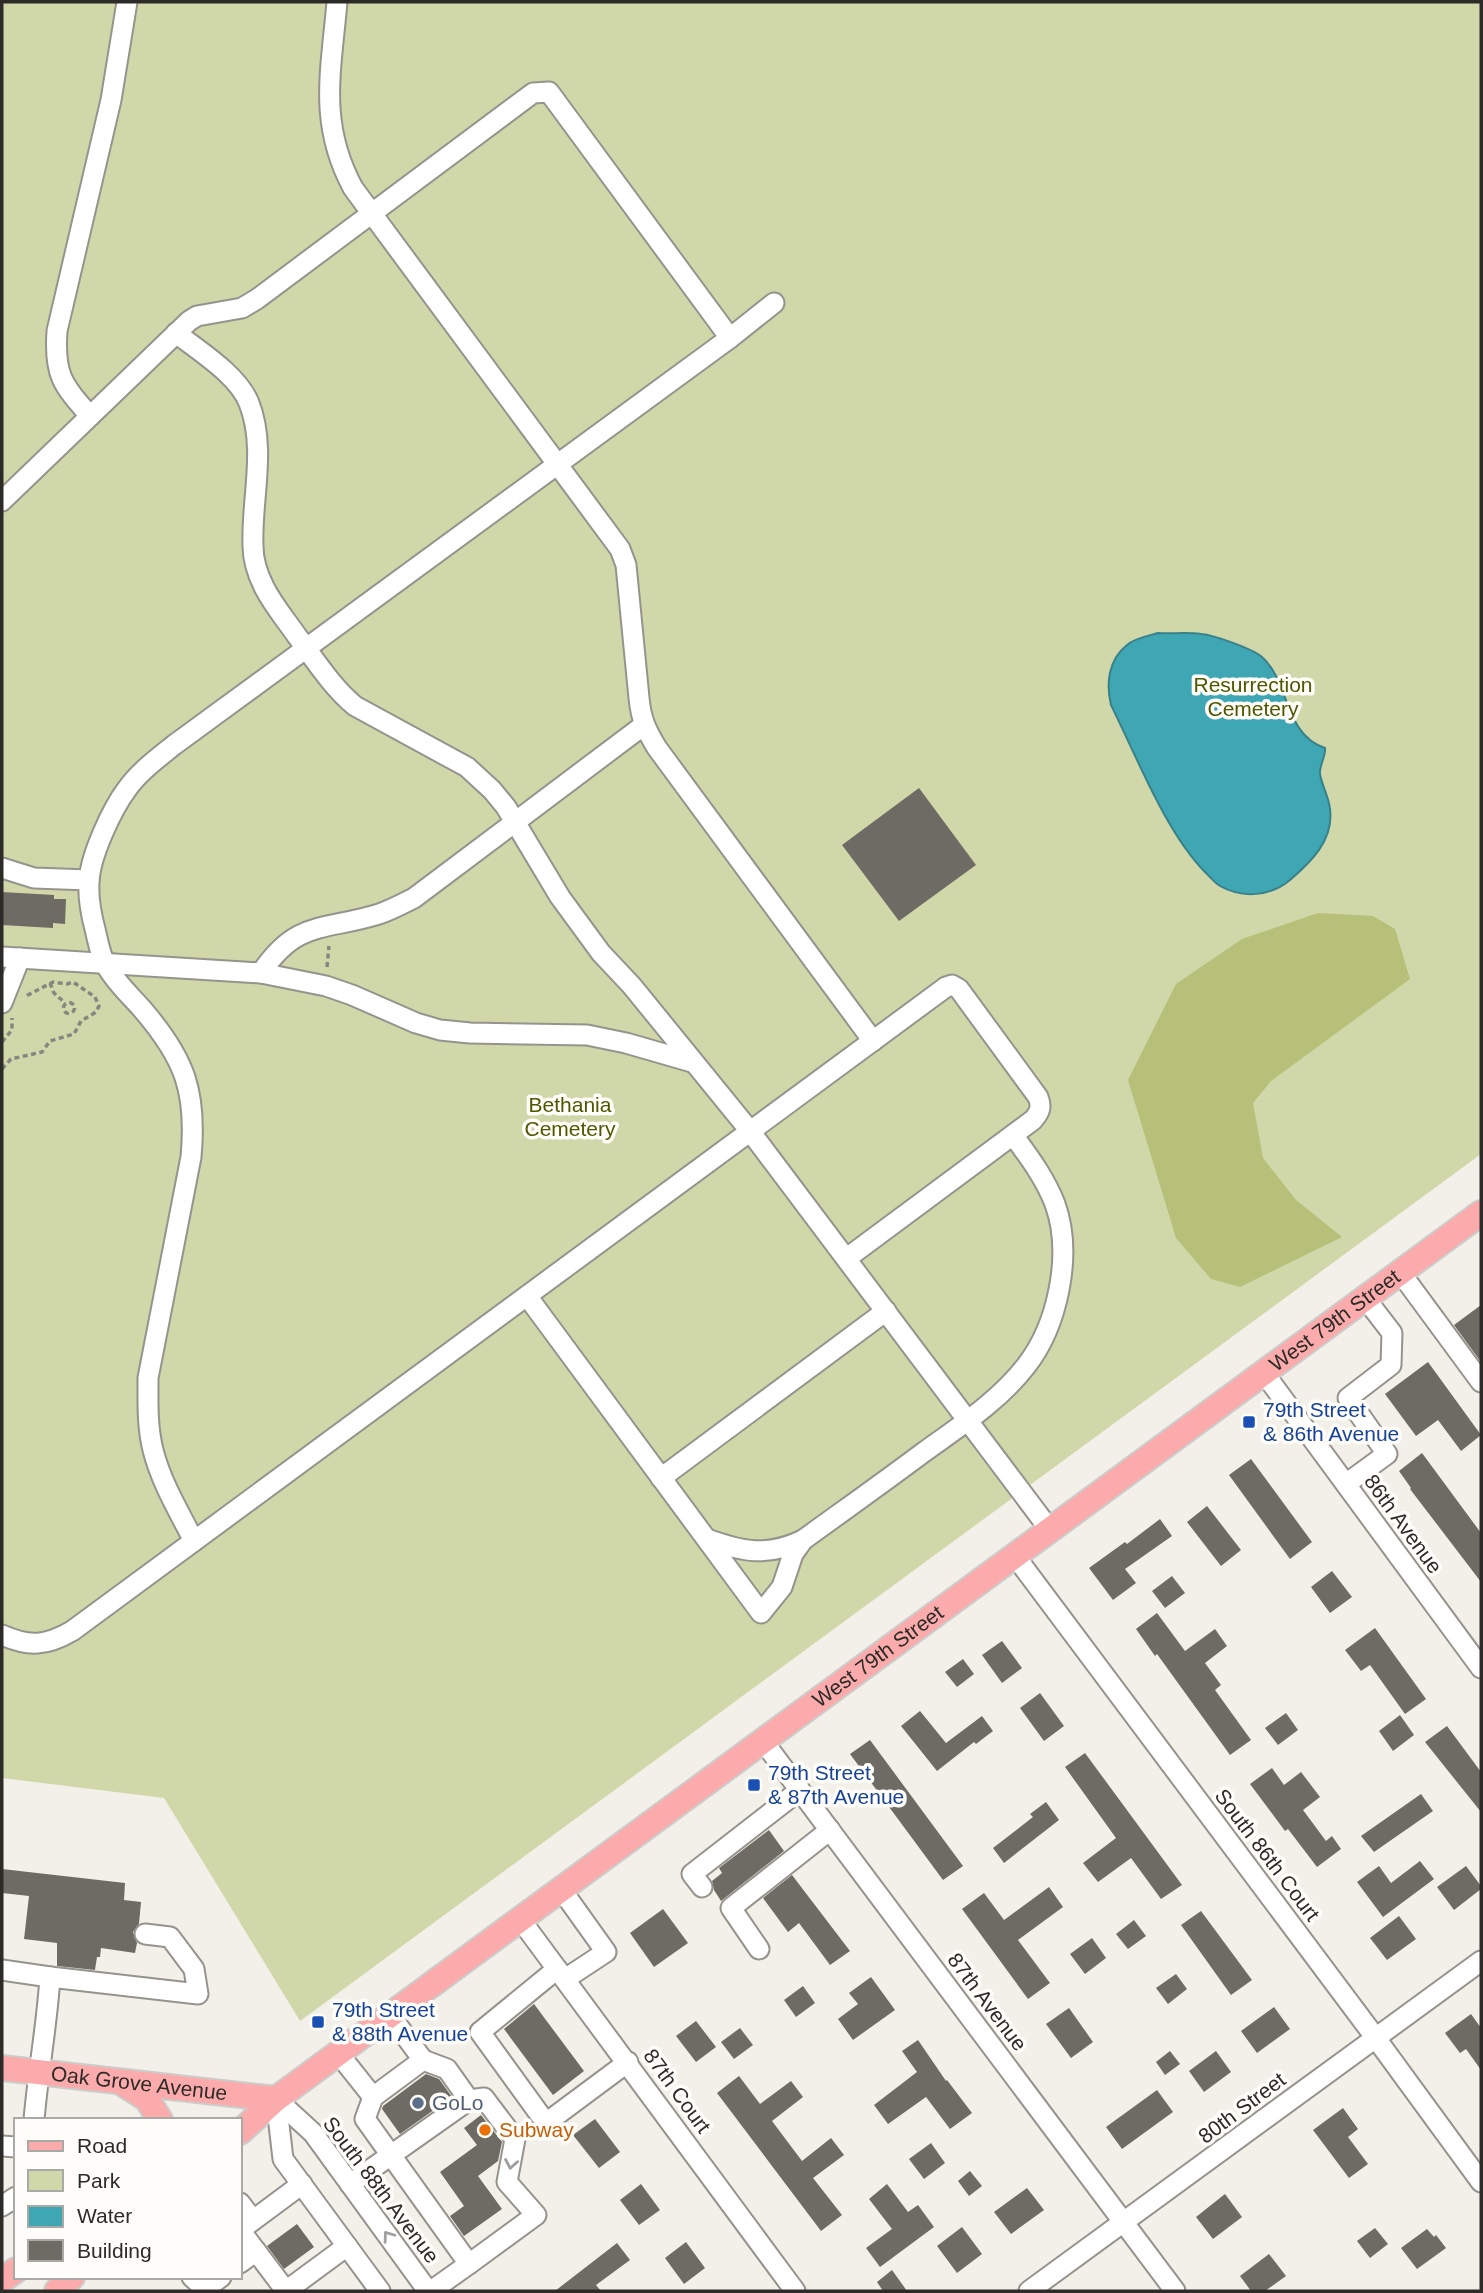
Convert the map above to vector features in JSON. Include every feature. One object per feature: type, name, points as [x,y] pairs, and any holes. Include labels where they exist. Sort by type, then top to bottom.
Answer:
[{"type":"main road","name":"West 79th Street","points":[[276,2099],[1481,1213]]},
{"type":"main road","name":"Oak Grove Avenue","points":[[2,2068],[276,2099]]},
{"type":"main road","points":[[118,2081],[147,2099],[159,2118]]},
{"type":"main road","points":[[234,2118],[276,2099]]},
{"type":"main road","points":[[242,2130],[276,2099]]},
{"type":"main road","points":[[57,2291],[70,2279]]},
{"type":"street","points":[[90,416],[68,390],[59,374],[55,355],[57,331],[111,100],[127,2]]},
{"type":"street","points":[[337,2],[329,95],[330,122],[341,166],[353,188],[620,549],[626,565],[641,719],[644,725],[657,748],[873,1041]]},
{"type":"street","points":[[2,501],[189,321],[197,316],[242,308],[533,93],[549,92],[730,338]]},
{"type":"street","points":[[194,1541],[165,1483],[153,1450],[147,1415],[150,1368],[191,1157],[194,1124],[189,1088],[177,1056],[160,1030],[117,982],[105,964],[91,911],[89,880],[107,825],[128,787],[174,745],[774,303]]},
{"type":"street","points":[[176,333],[223,370],[248,401],[257,438],[253,550],[257,569],[265,588],[306,648],[342,695],[370,716],[467,767],[492,790],[579,924],[750,1131],[1050,1530]]},
{"type":"street","points":[[261,973],[273,955],[294,937],[331,923],[377,914],[414,898],[644,725]]},
{"type":"street","points":[[2,868],[34,878],[89,880]]},
{"type":"street","points":[[12,1004],[11,958],[261,973],[326,986],[416,1023],[440,1030],[587,1035],[626,1042],[692,1062]]},
{"type":"street","points":[[2,1635],[18,1643],[39,1644],[55,1641],[72,1631],[952,985],[960,989],[1038,1097],[1041,1105],[1039,1113],[847,1258]]},
{"type":"street","points":[[707,1539],[734,1549],[752,1552],[786,1548],[803,1540],[968,1421],[1004,1390],[1026,1366],[1044,1340],[1056,1307],[1062,1263],[1062,1234],[1055,1204],[1038,1170],[1013,1135]]},
{"type":"street","points":[[1400,1272],[1481,1382]]},
{"type":"street","points":[[527,1296],[761,1613],[782,1587],[793,1554],[803,1540]]},
{"type":"street","points":[[1346,1484],[1387,1454],[1348,1398],[1391,1364],[1392,1333],[1365,1298]]},
{"type":"street","points":[[661,1478],[886,1311]]},
{"type":"street","name":"86th Avenue","points":[[1264,1373],[1481,1668]]},
{"type":"street","name":"South 86th Court","points":[[1015,1556],[1481,2182]]},
{"type":"street","name":"87th Avenue","points":[[763,1741],[1175,2291]]},
{"type":"street","points":[[702,1886],[692,1874],[800,1790]]},
{"type":"street","points":[[759,1949],[731,1908],[830,1830]]},
{"type":"street","points":[[561,1889],[606,1952],[561,1974],[480,2032],[546,2123],[628,2063]]},
{"type":"street","name":"87th Court","points":[[520,1919],[795,2291]]},
{"type":"street","points":[[2,1970],[198,1994],[194,1969],[170,1937],[145,1934]]},
{"type":"street","name":"80th Street","points":[[1029,2291],[1481,1961]]},
{"type":"street","points":[[34,2118],[50,1977]]},
{"type":"street","points":[[390,2015],[423,2060],[447,2069],[468,2100]]},
{"type":"street","points":[[338,2053],[373,2097]]},
{"type":"street","points":[[423,2060],[373,2097],[365,2119],[469,2264]]},
{"type":"street","points":[[351,2184],[468,2100],[484,2098],[515,2139],[508,2182],[536,2215],[429,2291]]},
{"type":"street","points":[[276,2099],[283,2159],[380,2291]]},
{"type":"street","name":"South 88th Avenue","points":[[276,2099],[313,2133],[429,2291]]},
{"type":"street","points":[[242,2228],[302,2184]]},
{"type":"street","points":[[242,2206],[253,2220]]},
{"type":"street","points":[[242,2233],[286,2291],[347,2246]]},
{"type":"street","points":[[242,2262],[256,2251]]},
{"type":"street","points":[[194,2279],[205,2289],[218,2279]]},
{"type":"path","points":[[326,986],[331,923]]},
{"type":"path","points":[[2,1042],[12,1030],[12,1004],[50,983],[73,982],[95,997],[99,1006],[96,1013],[81,1021],[74,1034],[50,1041],[42,1052],[35,1055],[25,1054],[11,1059],[2,1069]]},
{"type":"path","points":[[50,983],[54,993],[65,1003],[63,1010],[66,1013],[72,1012],[81,1021]]},
{"type":"green space","name":"Bethania Cemetery","points":[[2,2],[1481,2],[1481,1154],[300,2021],[164,1798],[2,1778]]},
{"type":"green space","points":[[1318,913],[1373,916],[1395,929],[1410,979],[1271,1081],[1253,1103],[1263,1158],[1296,1200],[1342,1237],[1240,1287],[1211,1279],[1176,1238],[1128,1080],[1176,984],[1242,939]]},
{"type":"water","points":[[1158,633],[1207,635],[1233,643],[1262,657],[1278,680],[1294,720],[1302,732],[1325,748],[1320,774],[1329,805],[1330,820],[1325,840],[1306,866],[1274,890],[1256,894],[1238,893],[1220,886],[1205,872],[1177,836],[1165,815],[1111,705],[1109,681],[1116,658],[1130,643]]},
{"type":"building","points":[[919,788],[976,865],[899,921],[842,845]]},
{"type":"building","points":[[2,892],[54,895],[54,899],[66,899],[65,924],[53,923],[53,928],[2,925]]},
{"type":"building","points":[[1481,1305],[1481,1362],[1454,1325]]},
{"type":"building","points":[[1428,1362],[1481,1435],[1461,1451],[1438,1420],[1416,1436],[1385,1394]]},
{"type":"building","points":[[1422,1453],[1481,1533],[1481,1582],[1399,1471]]},
{"type":"building","points":[[1251,1459],[1312,1542],[1290,1559],[1229,1475]]},
{"type":"building","points":[[1207,1506],[1241,1550],[1221,1566],[1187,1522]]},
{"type":"building","points":[[1160,1519],[1172,1536],[1125,1569],[1136,1583],[1113,1600],[1089,1568]]},
{"type":"building","points":[[1332,1571],[1352,1597],[1330,1613],[1311,1587]]},
{"type":"building","points":[[1172,1576],[1185,1593],[1165,1608],[1152,1591]]},
{"type":"building","points":[[1157,1613],[1185,1651],[1215,1629],[1227,1646],[1205,1663],[1221,1685],[1215,1690],[1251,1740],[1230,1755],[1136,1629]]},
{"type":"building","points":[[1375,1628],[1426,1699],[1405,1714],[1370,1665],[1361,1671],[1345,1650]]},
{"type":"building","points":[[1002,1641],[1022,1668],[1002,1683],[982,1655]]},
{"type":"building","points":[[963,1659],[974,1674],[957,1687],[945,1672]]},
{"type":"building","points":[[1040,1693],[1064,1726],[1044,1741],[1020,1708]]},
{"type":"building","points":[[920,1711],[946,1743],[982,1716],[993,1731],[937,1771],[901,1726]]},
{"type":"building","points":[[1286,1713],[1298,1730],[1278,1745],[1265,1728]]},
{"type":"building","points":[[1400,1715],[1414,1735],[1393,1751],[1379,1731]]},
{"type":"building","points":[[1447,1726],[1481,1772],[1481,1812],[1425,1742]]},
{"type":"building","points":[[870,1740],[963,1866],[943,1880],[850,1754]]},
{"type":"building","points":[[1085,1753],[1182,1885],[1161,1899],[1131,1858],[1098,1882],[1083,1863],[1116,1838],[1065,1767]]},
{"type":"building","points":[[1272,1768],[1284,1785],[1301,1772],[1320,1797],[1303,1810],[1326,1841],[1332,1836],[1341,1849],[1317,1867],[1288,1829],[1285,1831],[1250,1784]]},
{"type":"building","points":[[1421,1794],[1433,1811],[1374,1852],[1361,1836]]},
{"type":"building","points":[[1046,1802],[1059,1820],[1004,1863],[993,1848],[1033,1817],[1030,1814]]},
{"type":"building","points":[[769,1830],[784,1851],[721,1901],[712,1881],[722,1873],[719,1868]]},
{"type":"building","points":[[1420,1861],[1434,1879],[1383,1917],[1357,1882],[1379,1866],[1391,1883]]},
{"type":"building","points":[[1466,1866],[1481,1889],[1454,1910],[1437,1887]]},
{"type":"building","points":[[2,1869],[125,1883],[124,1900],[141,1902],[139,1924],[133,1932],[137,1943],[135,1953],[101,1948],[95,1970],[57,1966],[57,1943],[24,1939],[29,1896],[2,1893]]},
{"type":"building","points":[[792,1875],[850,1951],[830,1965],[799,1923],[788,1932],[763,1898]]},
{"type":"building","points":[[1049,1887],[1063,1907],[1018,1940],[1050,1983],[1028,1999],[962,1909],[984,1893],[1004,1920]]},
{"type":"building","points":[[663,1909],[688,1943],[654,1967],[630,1933]]},
{"type":"building","points":[[1201,1911],[1252,1980],[1231,1995],[1181,1925]]},
{"type":"building","points":[[1399,1916],[1416,1939],[1387,1960],[1370,1938]]},
{"type":"building","points":[[1134,1920],[1146,1936],[1128,1949],[1116,1934]]},
{"type":"building","points":[[1092,1938],[1106,1958],[1085,1974],[1070,1954]]},
{"type":"building","points":[[1176,1974],[1187,1989],[1168,2004],[1156,1988]]},
{"type":"building","points":[[871,1977],[895,2010],[853,2040],[838,2019],[858,2004],[849,1993]]},
{"type":"building","points":[[803,1986],[815,2003],[796,2017],[784,2000]]},
{"type":"building","points":[[534,2004],[584,2071],[553,2095],[504,2029]]},
{"type":"building","points":[[1274,2007],[1290,2029],[1257,2053],[1241,2031]]},
{"type":"building","points":[[1069,2008],[1093,2042],[1071,2058],[1046,2024]]},
{"type":"building","points":[[1471,2014],[1481,2028],[1481,2070],[1466,2049],[1460,2053],[1445,2033]]},
{"type":"building","points":[[696,2021],[716,2047],[696,2062],[676,2036]]},
{"type":"building","points":[[740,2028],[753,2045],[734,2059],[721,2042]]},
{"type":"building","points":[[918,2040],[972,2113],[950,2129],[926,2097],[888,2124],[874,2105],[917,2072],[902,2051]]},
{"type":"building","points":[[1170,2051],[1180,2064],[1165,2075],[1156,2062]]},
{"type":"building","points":[[1216,2051],[1231,2072],[1204,2092],[1189,2071]]},
{"type":"building","name":"GoLo","points":[[426,2074],[439,2079],[452,2097],[400,2134],[382,2109],[383,2106]]},
{"type":"building","points":[[739,2076],[760,2104],[791,2081],[803,2097],[772,2121],[802,2161],[831,2138],[844,2155],[813,2178],[842,2215],[821,2231],[717,2093]]},
{"type":"building","points":[[1157,2090],[1173,2112],[1122,2149],[1106,2127]]},
{"type":"building","points":[[1343,2108],[1358,2129],[1348,2137],[1368,2164],[1349,2178],[1313,2130]]},
{"type":"building","points":[[481,2115],[502,2142],[498,2161],[478,2176],[502,2209],[464,2236],[450,2216],[464,2206],[440,2172],[477,2145],[464,2128]]},
{"type":"building","points":[[595,2119],[620,2152],[599,2168],[573,2135]]},
{"type":"building","points":[[931,2143],[945,2163],[924,2179],[909,2159]]},
{"type":"building","points":[[970,2171],[982,2186],[969,2196],[958,2181]]},
{"type":"building","points":[[641,2184],[660,2210],[639,2225],[620,2200]]},
{"type":"building","points":[[887,2184],[908,2212],[918,2205],[934,2227],[880,2267],[866,2248],[892,2229],[869,2199]]},
{"type":"building","points":[[1027,2188],[1044,2210],[1011,2234],[994,2212]]},
{"type":"building","points":[[1225,2194],[1242,2217],[1213,2239],[1196,2217]]},
{"type":"building","points":[[297,2224],[314,2247],[284,2269],[267,2246]]},
{"type":"building","points":[[962,2227],[982,2254],[957,2273],[937,2246]]},
{"type":"building","points":[[1375,2228],[1388,2244],[1370,2258],[1357,2241]]},
{"type":"building","points":[[1427,2229],[1434,2237],[1436,2235],[1446,2248],[1417,2269],[1401,2248]]},
{"type":"building","points":[[686,2242],[705,2268],[684,2284],[665,2258]]},
{"type":"building","points":[[617,2243],[630,2260],[596,2285],[601,2291],[555,2291]]},
{"type":"building","points":[[1269,2254],[1286,2276],[1265,2291],[1251,2291],[1240,2276]]},
{"type":"building","points":[[892,2270],[907,2291],[883,2291],[877,2282]]},
{"type":"place","name":"79th Street & 86th Avenue","points":[[1249,1422]]},
{"type":"place","name":"79th Street & 87th Avenue","points":[[754,1785]]},
{"type":"place","name":"79th Street & 88th Avenue","points":[[318,2022]]},
{"type":"place","name":"GoLo","points":[[418,2103]]},
{"type":"place","name":"Subway","points":[[485,2130]]},
{"type":"park label","name":"Resurrection Cemetery","points":[[1253,697]]}]
